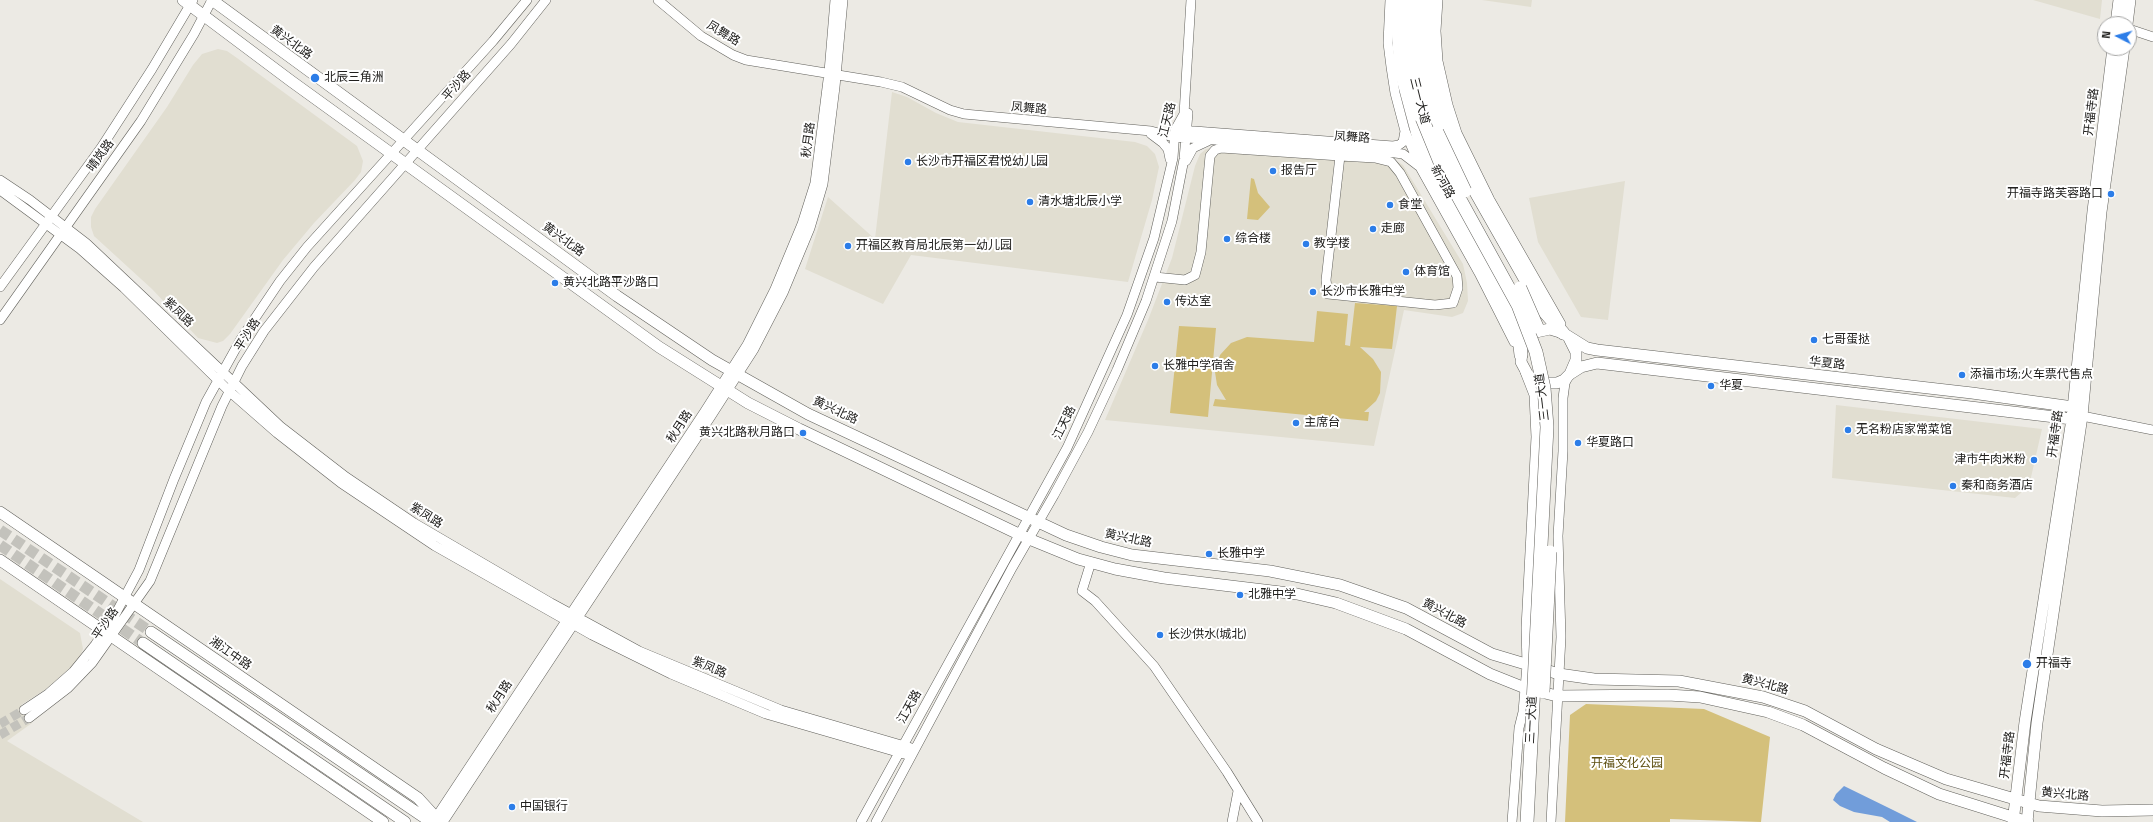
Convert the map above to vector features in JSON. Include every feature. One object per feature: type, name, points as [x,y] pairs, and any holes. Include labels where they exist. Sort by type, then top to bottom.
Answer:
[{"type":"highway","points":[[1398,0],[1401,71],[1411,130],[1512,320],[1519,337],[1522,362]]},
{"type":"highway","name":"三一大道","points":[[1408,0],[1408,25],[1415,56],[1421,96],[1422,118],[1442,167],[1508,285],[1525,320],[1541,372],[1547,427],[1527,822]]},
{"type":"highway","name":"三一大道","points":[[1415,56],[1420,0]]},
{"type":"highway","points":[[1430,0],[1428,22],[1431,71],[1444,122],[1453,145],[1472,185],[1543,310],[1566,335]]},
{"type":"highway","points":[[1415,56],[1428,22]]},
{"type":"highway","points":[[1398,26],[1415,56]]},
{"type":"highway","points":[[1411,130],[1421,96]]},
{"type":"highway","points":[[1421,96],[1444,122]]},
{"type":"highway","name":"三一大道","points":[[1421,96],[1446,153],[1530,309],[1546,357],[1552,387],[1555,421],[1554,470],[1535,822]]},
{"type":"main road","name":"黄兴北路","points":[[212,0],[630,305],[734,373],[808,414],[1084,542],[1126,554],[1276,572],[1340,585],[1406,608],[1492,654],[1559,674],[1594,679],[1679,681],[1763,697],[1805,711],[1876,749],[1946,779],[2029,803],[2060,809],[2153,810]]},
{"type":"main road","points":[[2117,16],[2119,0]]},
{"type":"main road","points":[[2128,16],[2130,0]]},
{"type":"main road","name":"黄兴北路","points":[[188,2],[204,16],[406,164],[604,309],[659,347],[724,388],[799,429],[1024,536],[1060,552],[1091,562],[1164,578],[1291,593],[1336,603],[1406,629],[1490,674],[1525,688],[1557,696],[1684,696],[1750,707],[1802,725],[1884,768],[1939,794],[2014,820],[2027,822]]},
{"type":"main road","name":"开福寺路","points":[[2073,406],[2093,211],[2112,56]]},
{"type":"main road","name":"开福寺路","points":[[2027,822],[2037,723],[2077,418],[2101,212],[2123,56]]},
{"type":"main road","points":[[1570,374],[1574,367],[1576,352],[1566,335],[1550,329],[1536,332],[1525,341],[1522,362],[1534,380],[1549,384],[1557,383],[1581,367],[1596,363],[2077,418],[2073,406]]},
{"type":"main road","name":"华夏路","points":[[1566,335],[1587,348],[1597,350],[2073,406]]},
{"type":"main road","name":"开福寺路","points":[[2014,820],[2025,722],[2077,418]]},
{"type":"main road","name":"湘江中路","points":[[0,512],[418,798],[437,821]]},
{"type":"main road","points":[[0,560],[383,822]]},
{"type":"main road","points":[[151,632],[437,821]]},
{"type":"main road","points":[[143,643],[405,822]]},
{"type":"street","name":"晴岚路","points":[[0,320],[62,230],[141,122],[212,0]]},
{"type":"street","name":"平沙路","points":[[130,601],[139,570],[174,478],[220,376],[252,320],[292,265],[527,0]]},
{"type":"street","name":"平沙路","points":[[30,718],[68,688],[92,663],[108,634],[130,601],[157,568],[198,462],[231,387],[264,331],[289,297],[406,164],[546,0]]},
{"type":"street","name":"凤舞路","points":[[658,0],[701,36],[732,55],[746,60],[833,73],[902,88],[950,110],[964,114],[1186,134],[1215,140],[1395,153],[1403,154],[1420,167]]},
{"type":"street","name":"秋月路","points":[[437,821],[734,373],[754,349],[783,293],[803,247],[818,204],[826,162],[833,73],[835,0]]},
{"type":"street","name":"秋月路","points":[[833,73],[843,0]]},
{"type":"street","name":"江天路","points":[[1034,520],[1124,322],[1141,279],[1154,238],[1170,170],[1175,133],[1184,114],[1191,0]]},
{"type":"street","name":"江天路","points":[[861,822],[900,749],[1024,536],[1088,432],[1134,330],[1155,277],[1172,221],[1183,170],[1195,0]]},
{"type":"street","name":"新河路","points":[[1390,0],[1388,43],[1395,92],[1411,130],[1420,167],[1503,318],[1534,395],[1536,436],[1526,628],[1527,665],[1523,712],[1519,728],[1512,822]]},
{"type":"street","points":[[1438,0],[1436,31],[1438,61],[1448,105],[1457,133],[1490,200],[1566,335]]},
{"type":"street","name":"晴岚路","points":[[0,287],[101,148],[152,69],[188,2]]},
{"type":"street","points":[[2137,32],[2153,37]]},
{"type":"street","points":[[1188,114],[1194,128],[1203,132]]},
{"type":"street","points":[[1138,130],[1153,135],[1163,143],[1169,156],[1170,170]]},
{"type":"street","name":"凤舞路","points":[[1186,134],[1203,132],[1393,146],[1399,145],[1403,142],[1411,130]]},
{"type":"street","points":[[1183,170],[1193,148],[1204,142],[1215,140]]},
{"type":"street","points":[[1155,277],[1185,280],[1195,275],[1201,252],[1210,156],[1215,150],[1221,148],[1340,156],[1385,160],[1391,162],[1400,173],[1457,276],[1458,288],[1453,304],[1435,305],[1328,294],[1326,280],[1340,156]]},
{"type":"street","name":"紫凤路","points":[[0,180],[48,220]]},
{"type":"street","name":"紫凤路","points":[[0,190],[62,230],[231,387],[280,426],[377,499],[470,557],[571,619],[640,651],[781,710],[913,752]]},
{"type":"street","points":[[1551,822],[1561,637],[1558,536],[1563,451],[1563,398],[1565,383],[1570,374]]},
{"type":"street","points":[[2077,418],[2153,430]]},
{"type":"street","name":"江天路","points":[[876,822],[1024,536]]},
{"type":"street","points":[[1091,562],[1082,591],[1095,601],[1154,666],[1258,822]]},
{"type":"street","name":"平沙路","points":[[24,710],[48,694],[73,672],[108,634]]},
{"type":"street","points":[[1232,822],[1238,791]]},
{"type":"shaded area","points":[[1482,0],[1532,0],[1531,7]]},
{"type":"shaded area","points":[[2033,0],[2102,0],[2100,16],[2097,16],[2097,18]]},
{"type":"shaded area","points":[[218,49],[227,51],[357,146],[363,161],[361,172],[355,180],[314,223],[283,260],[230,334],[223,341],[217,343],[198,338],[152,289],[94,236],[91,227],[91,217],[95,209],[167,107],[193,65],[202,54]]},
{"type":"shaded area","name":"清水塘北辰小学","points":[[892,92],[907,97],[936,113],[958,122],[1135,142],[1147,146],[1155,154],[1159,167],[1152,200],[1128,282],[911,255],[883,304],[805,269],[828,197],[875,239]]},
{"type":"shaded area","name":"长沙市长雅中学","points":[[1215,147],[1391,158],[1403,165],[1463,264],[1467,283],[1468,301],[1463,313],[1452,317],[1404,310],[1374,446],[1105,420],[1148,320],[1172,258],[1195,166],[1200,154],[1206,149]]},
{"type":"shaded area","points":[[1625,181],[1608,320],[1581,317],[1538,242],[1529,198]]},
{"type":"shaded area","points":[[1836,405],[2042,429],[2029,486],[2015,498],[1832,478]]},
{"type":"shaded area","points":[[0,579],[80,633],[83,649],[80,657],[70,668],[46,689],[21,705],[32,723],[7,741],[143,822],[0,822]]},
{"type":"green space","points":[[1251,178],[1254,179],[1258,193],[1270,207],[1258,220],[1247,219]]},
{"type":"green space","points":[[1355,303],[1397,306],[1392,349],[1360,347],[1373,359],[1381,372],[1380,393],[1376,401],[1364,412],[1369,412],[1368,421],[1213,406],[1215,399],[1226,400],[1217,385],[1215,372],[1220,355],[1231,343],[1247,337],[1314,342],[1317,311],[1348,314],[1345,345],[1350,346]]},
{"type":"green space","points":[[1179,326],[1216,328],[1208,417],[1170,413]]},
{"type":"green space","name":"开福文化公园","points":[[1586,704],[1704,709],[1770,737],[1761,822],[1670,819],[1670,822],[1565,822],[1570,715]]},
{"type":"water","points":[[1844,786],[1917,822],[1890,822],[1882,817],[1854,812],[1840,806],[1833,800],[1836,794]]},
{"type":"tunnel","points":[[0,530],[151,632]]},
{"type":"tunnel","points":[[0,545],[143,643]]},
{"type":"tunnel","points":[[0,724],[24,710]]},
{"type":"tunnel","points":[[0,735],[29,718]]},
{"type":"place","name":"北辰三角洲","points":[[315,78]]},
{"type":"place","name":"长沙市开福区君悦幼儿园","points":[[908,162]]},
{"type":"place","name":"报告厅","points":[[1273,171]]},
{"type":"place","name":"开福寺路芙蓉路口","points":[[2111,194]]},
{"type":"place","name":"清水塘北辰小学","points":[[1030,202]]},
{"type":"place","name":"食堂","points":[[1390,205]]},
{"type":"place","name":"走廊","points":[[1373,229]]},
{"type":"place","name":"综合楼","points":[[1227,239]]},
{"type":"place","name":"教学楼","points":[[1306,244]]},
{"type":"place","name":"开福区教育局北辰第一幼儿园","points":[[848,246]]},
{"type":"place","name":"体育馆","points":[[1406,272]]},
{"type":"place","name":"黄兴北路平沙路口","points":[[555,283]]},
{"type":"place","name":"长沙市长雅中学","points":[[1313,292]]},
{"type":"place","name":"传达室","points":[[1167,302]]},
{"type":"place","name":"七哥蛋挞","points":[[1814,340]]},
{"type":"place","name":"长雅中学宿舍","points":[[1155,366]]},
{"type":"place","name":"添福市场;火车票代售点","points":[[1962,375]]},
{"type":"place","name":"华夏","points":[[1711,386]]},
{"type":"place","name":"主席台","points":[[1296,423]]},
{"type":"place","name":"无名粉店家常菜馆","points":[[1848,430]]},
{"type":"place","name":"黄兴北路秋月路口","points":[[803,433]]},
{"type":"place","name":"华夏路口","points":[[1578,443]]},
{"type":"place","name":"津市牛肉米粉","points":[[2034,460]]},
{"type":"place","name":"秦和商务酒店","points":[[1953,486]]},
{"type":"place","name":"长雅中学","points":[[1209,554]]},
{"type":"place","name":"北雅中学","points":[[1240,595]]},
{"type":"place","name":"长沙供水(城北)","points":[[1160,635]]},
{"type":"place","name":"开福寺","points":[[2027,664]]},
{"type":"place","name":"中国银行","points":[[512,807]]}]
